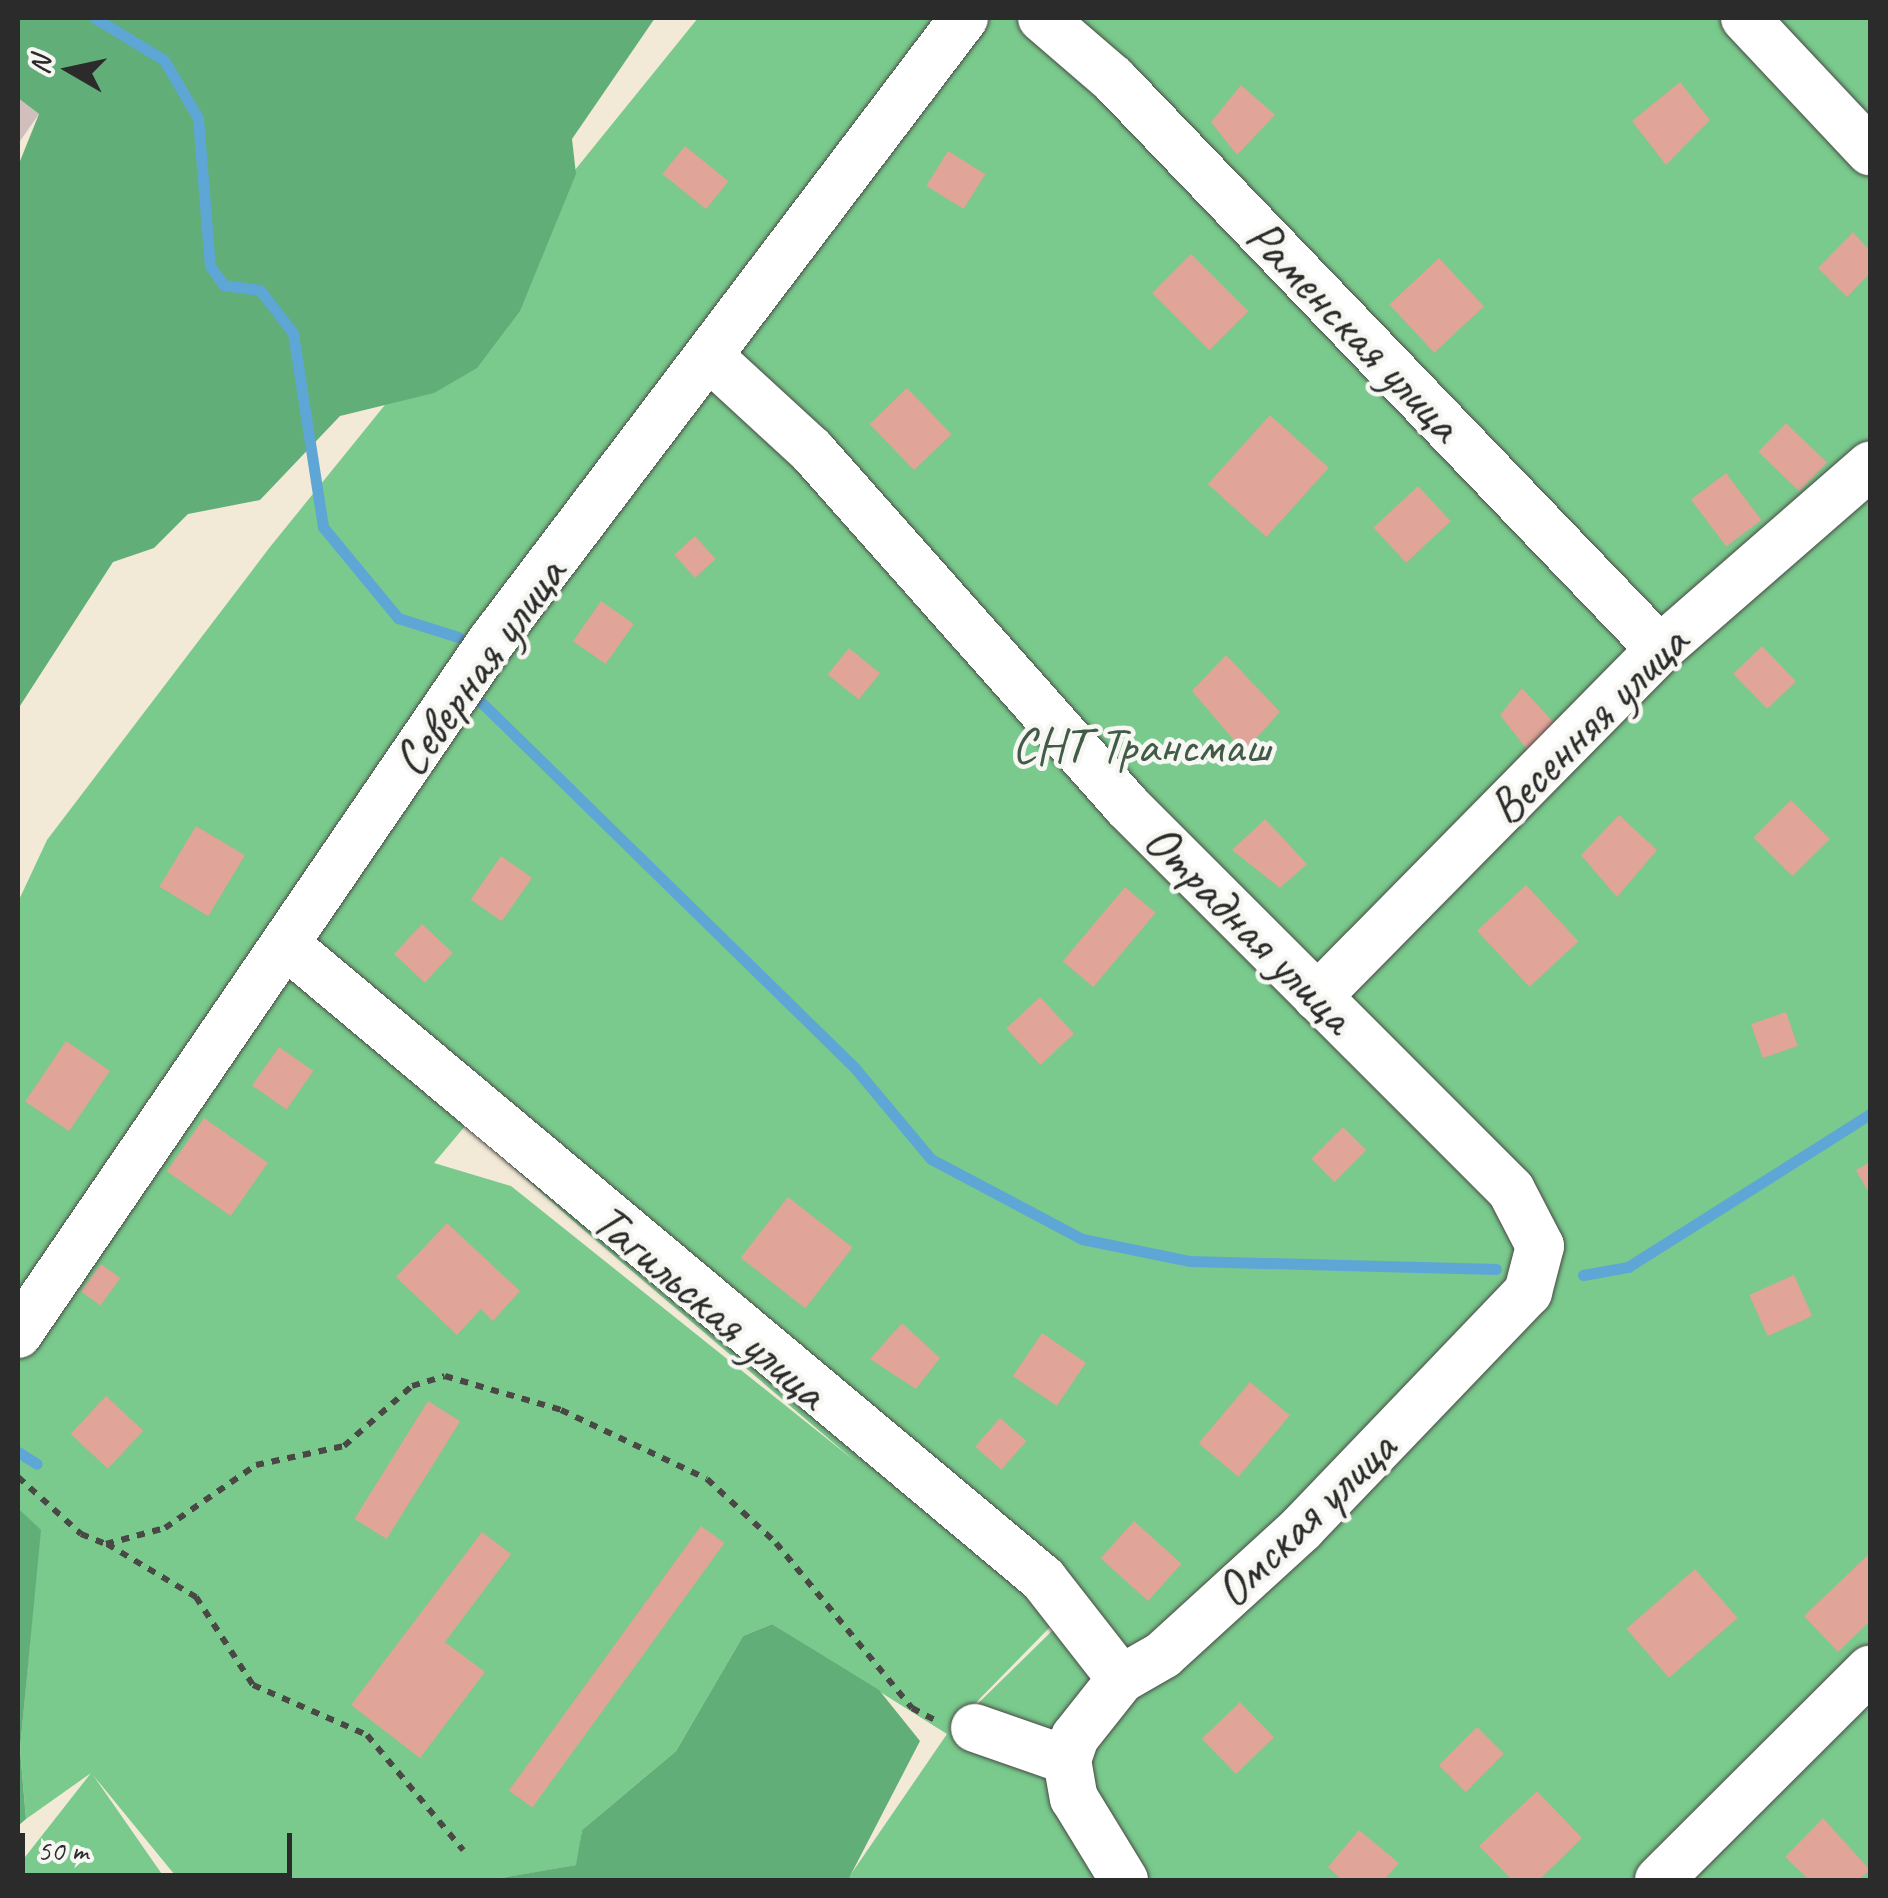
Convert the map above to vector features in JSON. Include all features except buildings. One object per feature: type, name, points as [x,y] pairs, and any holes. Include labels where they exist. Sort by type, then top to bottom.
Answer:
[{"type":"street","name":"Северная улица","points":[[18,1334],[490,642],[713,360],[964,18]]},
{"type":"street","name":"Раменская улица","points":[[1042,18],[1114,79],[1660,648]]},
{"type":"street","points":[[1745,18],[1870,151]]},
{"type":"street","name":"Отрадная улица","points":[[713,360],[810,450],[946,610],[1318,997],[1510,1190],[1540,1246],[1528,1292]]},
{"type":"street","name":"Весенняя улица","points":[[1318,997],[1660,648],[1868,475]]},
{"type":"street","name":"Тагильская улица","points":[[285,944],[1043,1579],[1121,1680]]},
{"type":"street","name":"Омская улица","points":[[1071,1748],[1121,1680],[1163,1655],[1302,1528],[1528,1292]]},
{"type":"street","points":[[1659,1880],[1870,1670]]},
{"type":"street","points":[[975,1728],[1071,1748],[1074,1798],[1124,1880]]},
{"type":"path","points":[[106,1544],[165,1528],[256,1465],[344,1446],[412,1386],[444,1376],[561,1410],[707,1479],[776,1542],[912,1708],[975,1728]]},
{"type":"path","points":[[18,1477],[80,1534],[106,1544],[196,1597],[253,1685],[367,1735],[463,1850]]},
{"type":"shaded area","points":[[18,98],[39,114],[18,144]]},
{"type":"green space","points":[[18,18],[655,18],[572,139],[576,174],[520,311],[477,368],[434,393],[340,416],[260,500],[188,514],[154,548],[113,562],[18,709],[18,166],[39,114],[18,98]]},
{"type":"green space","name":"СНТ Трансмаш","points":[[698,18],[1870,18],[1870,1880],[847,1880],[947,1734],[772,1624],[743,1636],[676,1751],[582,1830],[577,1865],[490,1880],[179,1880],[93,1775],[166,1880],[18,1880],[18,1866],[91,1773],[26,1819],[20,1749],[40,1531],[18,1508],[18,902],[47,840],[270,547]],"holes":[[[466,1125],[572,1220],[856,1462],[511,1186],[434,1163]],[[1050,1627],[1053,1630],[956,1725],[955,1724]]]},
{"type":"green space","points":[[18,1508],[41,1530],[20,1749],[26,1819],[18,1826]]},
{"type":"green space","points":[[772,1624],[879,1690],[920,1741],[848,1880],[490,1880],[576,1865],[582,1830],[676,1751],[743,1636]]},
{"type":"waterway","points":[[95,18],[164,60],[198,118],[210,266],[224,285],[260,290],[293,333],[323,527],[398,618],[458,637]]},
{"type":"waterway","points":[[482,703],[854,1067],[931,1159],[1082,1239],[1189,1261],[1496,1269]]},
{"type":"waterway","points":[[1583,1275],[1628,1267],[1870,1114]]},
{"type":"waterway","points":[[18,1452],[37,1464]]}]
